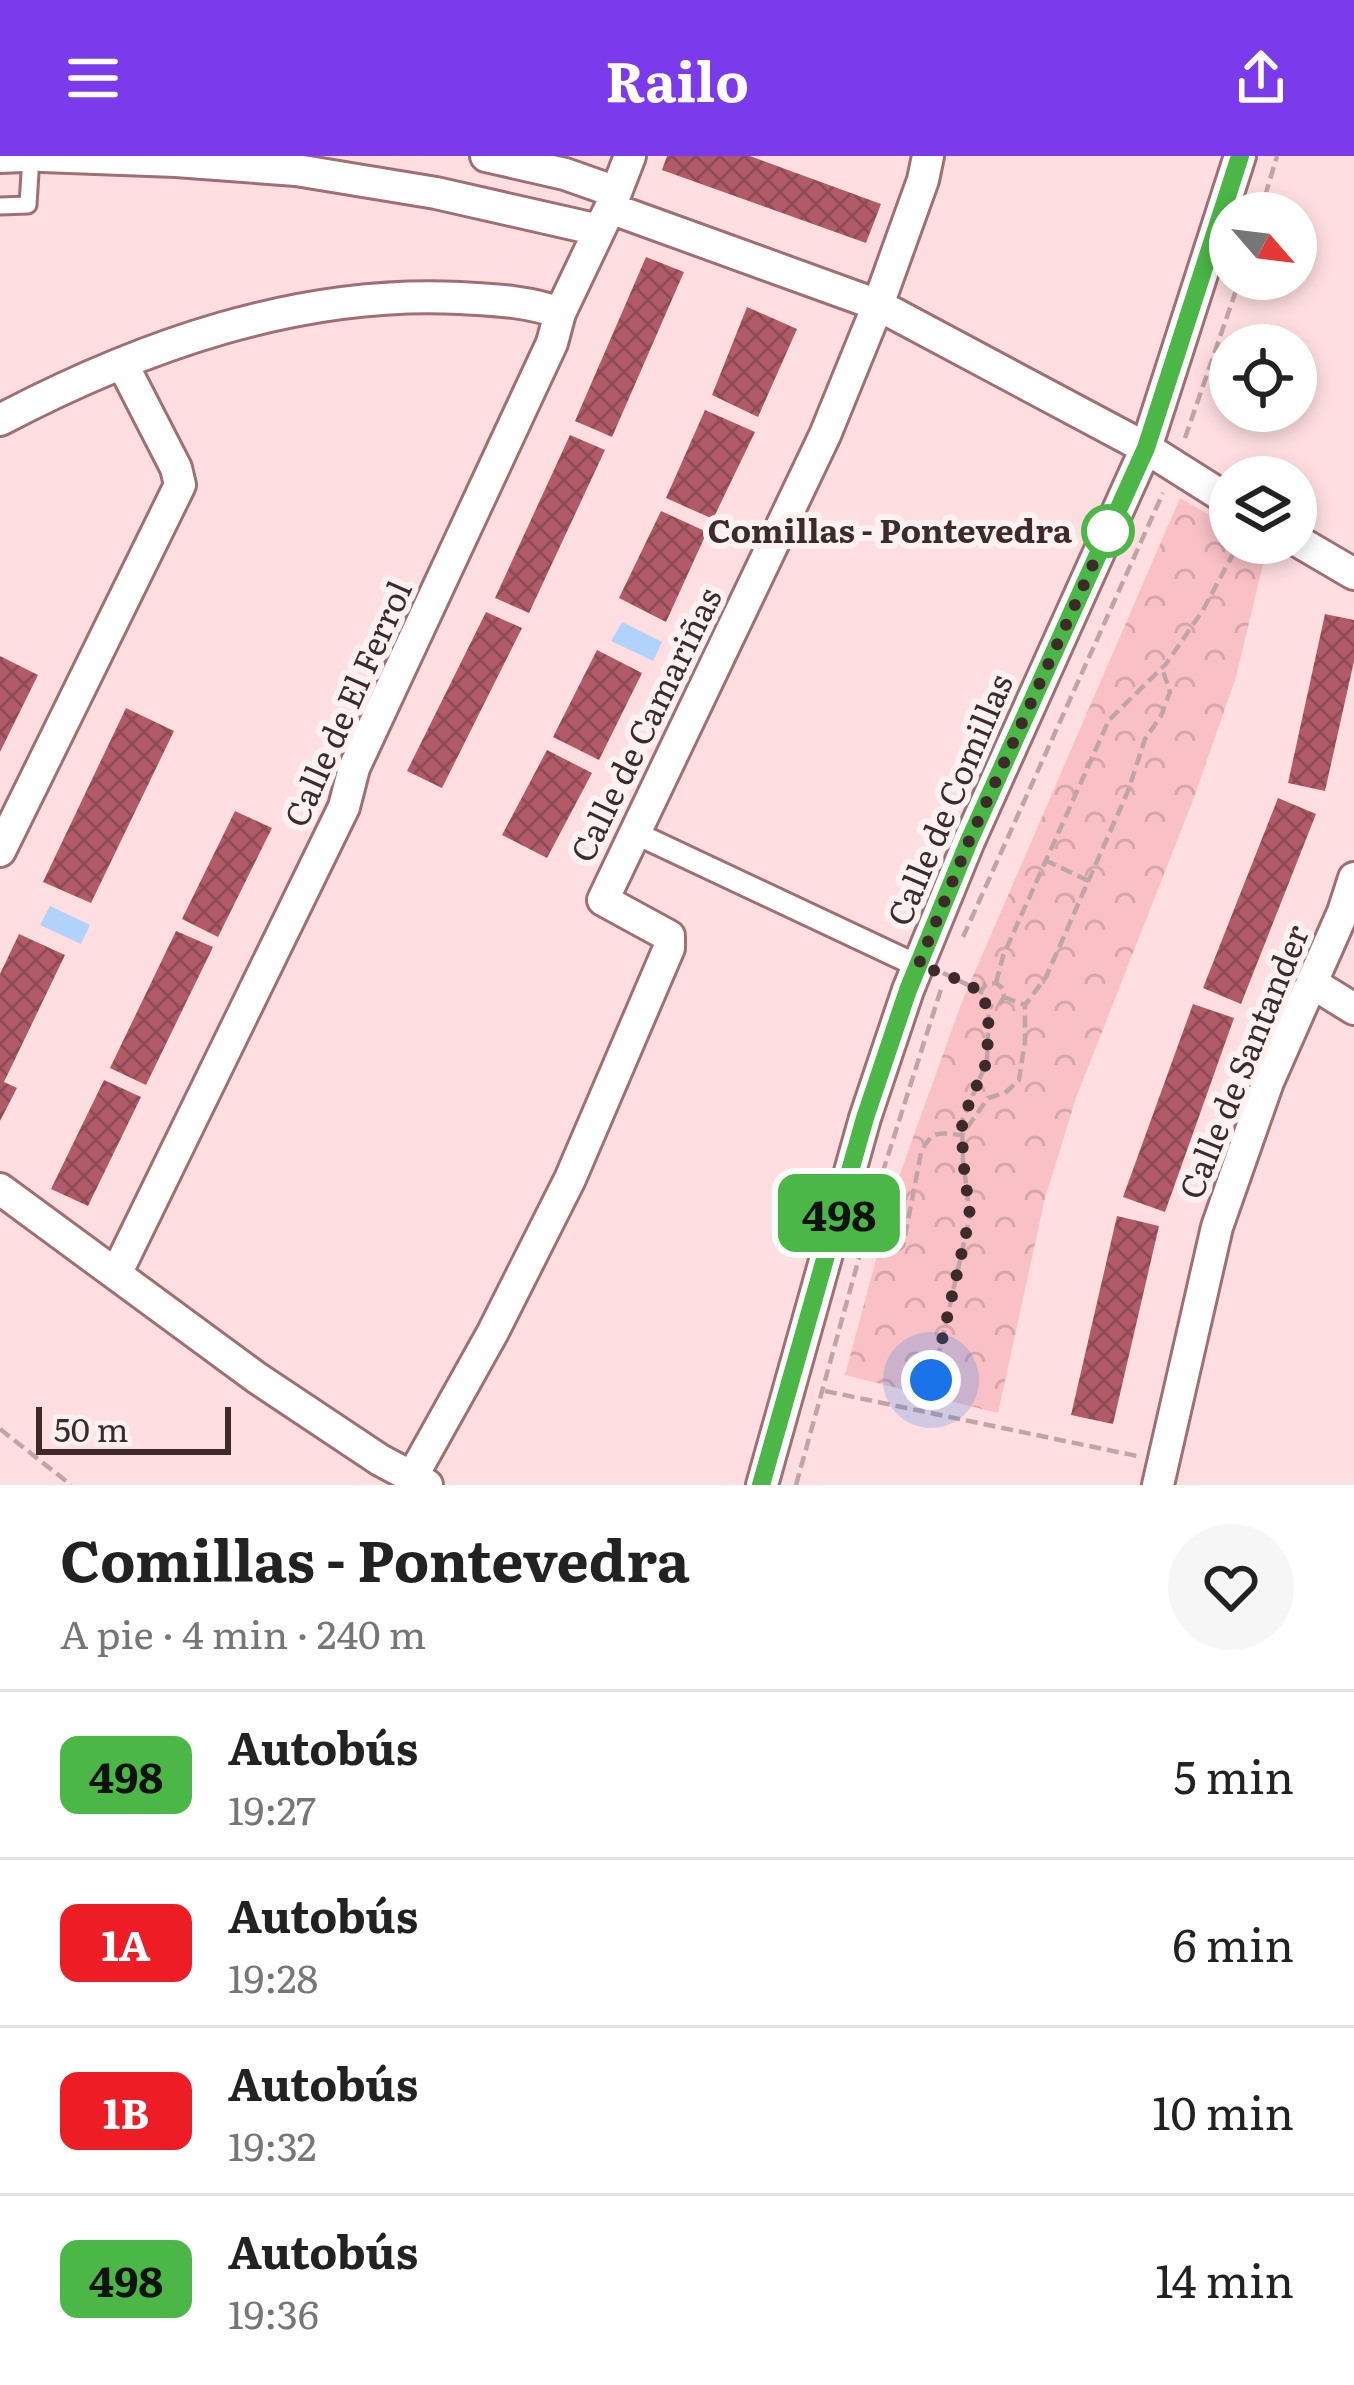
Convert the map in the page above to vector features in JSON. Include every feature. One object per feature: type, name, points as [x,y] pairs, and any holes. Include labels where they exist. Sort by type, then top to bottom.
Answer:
[{"type":"street","points":[[0,157],[27,156]]},
{"type":"street","points":[[42,156],[296,170],[436,194],[616,192]]},
{"type":"street","points":[[486,156],[565,174],[616,192],[878,305],[1146,448],[1209,488]]},
{"type":"street","name":"Calle de Camariñas","points":[[420,1481],[570,1179],[669,948],[669,936],[603,900],[825,435],[878,305],[928,156]]},
{"type":"street","name":"Calle de Comillas","points":[[761,1485],[865,1118],[932,970],[969,841],[1146,448],[1240,156]]},
{"type":"street","name":"Calle de El Ferrol","points":[[116,1274],[344,807],[354,768],[552,343],[560,313],[616,192]]},
{"type":"street","points":[[0,420],[71,383],[184,339],[310,308],[434,297],[538,304],[560,313]]},
{"type":"street","points":[[0,851],[179,484],[176,468],[123,365]]},
{"type":"street","points":[[1317,552],[1354,574]]},
{"type":"street","points":[[633,832],[932,970]]},
{"type":"street","name":"Calle de Santander","points":[[1161,1473],[1217,1227],[1268,1082],[1354,878]]},
{"type":"street","points":[[1312,982],[1354,1009]]},
{"type":"street","points":[[0,1189],[257,1378],[380,1460],[420,1481]]},
{"type":"lane","points":[[0,206],[28,205],[27,156]]},
{"type":"path","points":[[1266,192],[1277,156]]},
{"type":"path","points":[[956,952],[1175,468],[1233,300]]},
{"type":"path","points":[[996,983],[1003,956],[1109,719],[1162,668],[1203,610],[1228,564]]},
{"type":"path","points":[[962,1135],[988,1098],[1005,1093],[1019,1079],[1025,1005],[1046,977],[1128,791],[1145,740],[1162,716],[1170,692],[1162,668]]},
{"type":"path","points":[[1046,860],[1089,881]]},
{"type":"path","points":[[796,1485],[884,1168],[932,970],[980,991]]},
{"type":"path","points":[[996,983],[1004,997],[999,1005],[989,1006],[981,1000],[980,991],[996,983]]},
{"type":"path","points":[[1004,997],[1025,1005]]},
{"type":"path","points":[[920,1411],[940,1349],[970,1216],[962,1121],[987,1061],[989,1006]]},
{"type":"path","points":[[863,1246],[892,1254],[903,1246],[921,1153],[928,1139],[938,1132],[962,1135]]},
{"type":"path","points":[[790,1383],[1161,1473]]},
{"type":"path","points":[[0,1429],[71,1485]]},
{"type":"green space","points":[[1180,498],[1209,515],[1209,564],[1263,564],[1236,677],[1193,800],[1076,1098],[1045,1198],[998,1413],[845,1375],[896,1185],[961,1004]]},
{"type":"water","points":[[622,622],[662,642],[653,661],[611,641]]},
{"type":"water","points":[[50,906],[90,925],[81,944],[40,925]]},
{"type":"building","points":[[667,156],[750,156],[881,204],[866,243],[662,170]]},
{"type":"building","points":[[646,257],[684,272],[612,437],[575,421]]},
{"type":"building","points":[[747,307],[797,329],[758,417],[712,395]]},
{"type":"building","points":[[705,410],[755,432],[713,519],[666,498]]},
{"type":"building","points":[[570,435],[605,450],[529,613],[495,598]]},
{"type":"building","points":[[661,511],[707,532],[666,622],[619,598]]},
{"type":"building","points":[[486,612],[522,628],[442,788],[407,771]]},
{"type":"building","points":[[1325,614],[1354,620],[1354,661],[1325,791],[1288,783]]},
{"type":"building","points":[[597,650],[642,673],[599,760],[553,737]]},
{"type":"building","points":[[0,656],[38,675],[0,752]]},
{"type":"building","points":[[126,708],[174,731],[91,903],[43,882]]},
{"type":"building","points":[[547,750],[592,773],[547,858],[502,835]]},
{"type":"building","points":[[1278,798],[1316,814],[1241,1004],[1203,988]]},
{"type":"building","points":[[235,811],[272,828],[218,937],[182,919]]},
{"type":"building","points":[[176,931],[213,947],[146,1085],[110,1068]]},
{"type":"building","points":[[19,934],[65,955],[4,1082],[17,1088],[0,1121],[0,974]]},
{"type":"building","points":[[1193,1004],[1234,1018],[1165,1212],[1123,1197]]},
{"type":"building","points":[[104,1080],[141,1097],[88,1206],[51,1189]]},
{"type":"building","points":[[1117,1216],[1159,1226],[1113,1424],[1071,1415]]},
{"type":"bus line","name":"498","points":[[761,1485],[865,1118],[908,990],[969,841],[1146,448],[1240,156]]},
{"type":"place","name":"Comillas - Pontevedra","points":[[1108,531]]},
{"type":"route","points":[[931,1380],[970,1216],[962,1121],[987,1061],[989,1006],[981,1000],[980,991],[918,966],[1108,531]]}]
